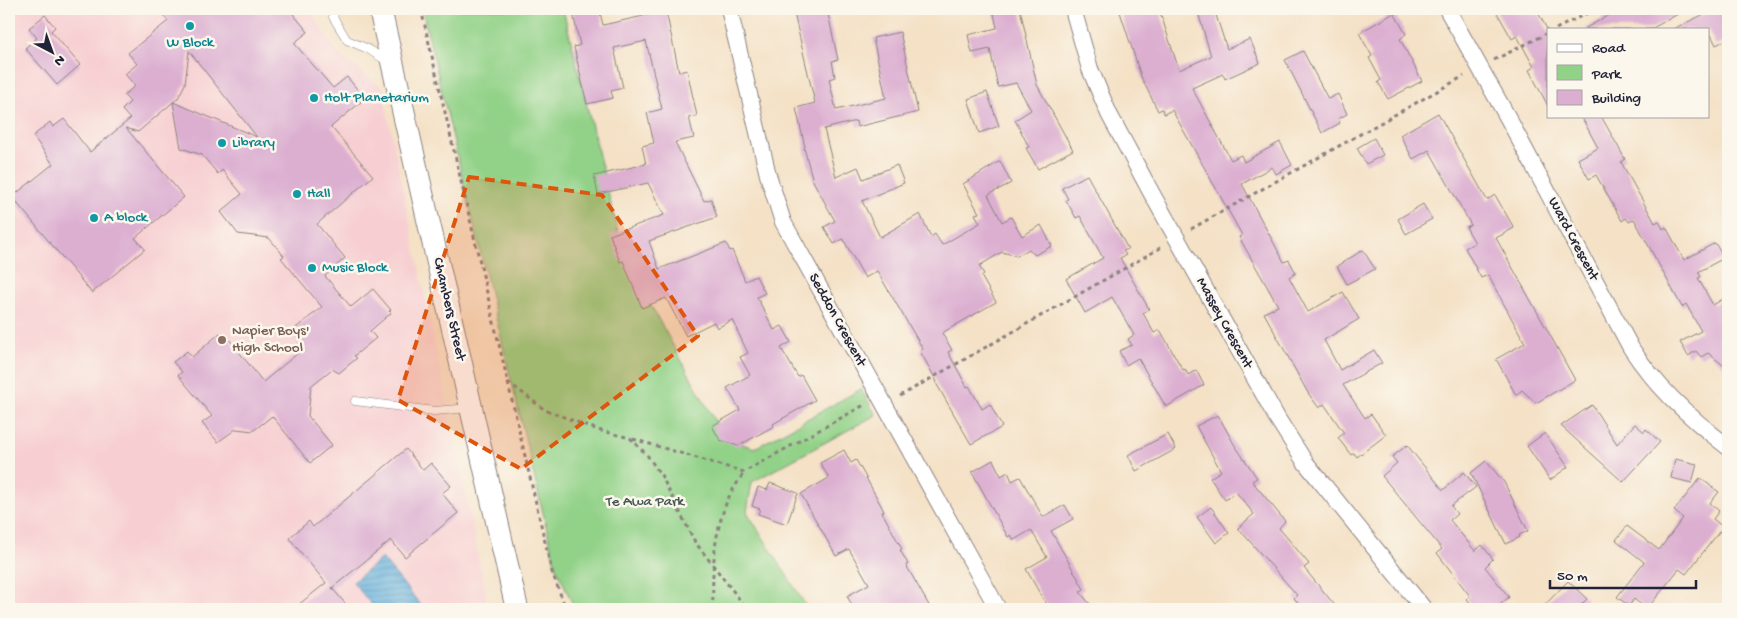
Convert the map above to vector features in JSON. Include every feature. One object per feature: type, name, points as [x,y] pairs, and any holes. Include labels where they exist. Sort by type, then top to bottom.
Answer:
[{"type":"main road","name":"Chambers Street","points":[[380,9],[517,609]]},
{"type":"street","name":"Seddon Crescent","points":[[729,9],[768,175],[783,222],[998,609]]},
{"type":"street","name":"Massey Crescent","points":[[1073,9],[1090,69],[1110,114],[1272,409],[1305,462],[1424,609]]},
{"type":"street","name":"Ward Crescent","points":[[1447,9],[1635,355],[1660,386],[1698,424],[1728,447]]},
{"type":"lane","points":[[335,9],[333,17],[347,40],[368,49],[393,64]]},
{"type":"lane","points":[[355,401],[434,411],[472,408]]},
{"type":"path","points":[[421,9],[552,572],[566,609]]},
{"type":"path","points":[[1558,28],[1595,9]]},
{"type":"path","points":[[712,609],[712,566],[718,533],[728,499],[744,472],[882,400],[1177,238],[1458,80],[1479,66],[1547,33]]},
{"type":"path","points":[[508,382],[545,410],[598,430],[744,472]]},
{"type":"path","points":[[630,438],[647,454],[661,475],[694,542],[747,609]]},
{"type":"highlighted area","points":[[469,177],[602,195],[698,336],[521,469],[398,400]]},
{"type":"shaded area","name":"Napier Boys' High School","points":[[9,9],[314,9],[315,18],[338,54],[382,87],[486,594],[486,609],[9,609]]},
{"type":"green space","name":"Te Awa Park","points":[[422,9],[563,9],[624,257],[725,439],[755,448],[861,389],[876,415],[752,482],[747,512],[808,609],[575,609],[556,567]]},
{"type":"water","points":[[382,558],[424,609],[375,609],[353,582]]},
{"type":"building","points":[[158,9],[289,9],[308,32],[294,43],[333,88],[347,77],[363,96],[359,100],[361,102],[331,127],[373,176],[317,224],[345,258],[325,276],[351,307],[373,289],[391,310],[389,311],[391,313],[370,331],[376,338],[354,356],[357,358],[339,373],[332,369],[311,386],[308,416],[332,445],[310,463],[272,416],[253,431],[236,429],[218,442],[202,423],[212,416],[178,375],[182,372],[173,362],[187,351],[192,357],[220,333],[225,341],[228,338],[263,382],[298,353],[294,348],[301,342],[292,331],[322,307],[281,258],[284,256],[269,238],[238,234],[221,212],[242,194],[222,170],[218,174],[202,155],[181,148],[173,102],[138,132],[126,128],[184,197],[135,238],[145,249],[92,293],[12,197],[53,164],[33,136],[50,122],[53,127],[64,119],[90,152],[130,119],[122,110],[130,102],[124,95],[135,86],[125,74],[137,64],[128,53],[168,21]],"holes":[[[189,51],[257,137],[173,102],[178,98],[185,84]]]},
{"type":"building","points":[[572,9],[599,9],[603,25],[666,11],[679,72],[687,70],[697,116],[689,117],[694,138],[675,142],[704,201],[711,199],[717,217],[649,241],[659,269],[726,243],[730,251],[732,250],[745,281],[756,276],[765,293],[757,297],[774,330],[782,326],[791,342],[781,348],[798,377],[801,375],[815,400],[738,446],[720,440],[712,426],[740,410],[727,388],[750,375],[740,357],[748,353],[732,320],[717,328],[714,322],[686,336],[666,298],[642,308],[623,261],[620,262],[610,235],[664,215],[648,183],[598,194],[594,176],[646,164],[642,146],[654,143],[647,113],[662,109],[646,41],[614,48],[623,88],[611,91],[613,98],[587,104],[574,47],[580,45]]},
{"type":"building","points":[[793,9],[827,9],[838,60],[832,61],[835,77],[829,79],[836,110],[886,98],[873,38],[900,32],[918,112],[857,127],[856,121],[824,129],[836,177],[858,167],[863,179],[897,165],[904,183],[862,201],[880,237],[920,214],[931,237],[935,234],[942,245],[980,223],[975,214],[979,213],[963,184],[1000,161],[1011,183],[988,195],[1002,222],[1011,217],[1022,236],[1041,225],[1052,246],[1035,255],[1029,249],[1017,256],[1002,252],[979,266],[984,274],[981,276],[996,302],[942,333],[952,350],[948,352],[967,387],[969,386],[982,409],[990,404],[1002,427],[971,444],[936,383],[920,351],[923,349],[877,271],[865,278],[843,239],[834,244],[824,227],[835,221],[813,181],[796,108],[815,103]]},
{"type":"building","points":[[993,9],[1020,9],[1037,85],[1073,150],[1038,169],[1026,148],[1029,147],[1015,120],[1031,110],[1016,83],[998,87],[990,49],[972,53],[968,35],[997,28]]},
{"type":"building","points":[[1119,9],[1159,9],[1179,70],[1211,56],[1197,9],[1214,9],[1227,49],[1250,39],[1260,63],[1225,79],[1223,74],[1192,88],[1231,160],[1241,155],[1244,162],[1280,142],[1292,165],[1276,174],[1272,167],[1242,184],[1284,262],[1289,260],[1296,273],[1289,277],[1308,312],[1343,292],[1359,319],[1324,340],[1340,370],[1374,350],[1382,363],[1343,385],[1365,418],[1371,414],[1386,435],[1357,457],[1354,453],[1351,455],[1338,438],[1344,433],[1324,404],[1319,408],[1308,393],[1264,313],[1278,306],[1239,237],[1242,235],[1172,110],[1164,114],[1162,109],[1158,111],[1142,79]]},
{"type":"building","points":[[1495,9],[1536,9],[1547,29],[1547,104],[1529,70],[1534,67],[1517,36],[1512,39]]},
{"type":"building","points":[[1620,9],[1687,9],[1653,28],[1586,28]]},
{"type":"building","points":[[1715,9],[1728,9],[1728,39],[1716,45],[1710,33],[1710,28],[1675,28]]},
{"type":"building","points":[[1394,13],[1406,34],[1400,39],[1422,81],[1388,99],[1378,82],[1381,80],[1369,58],[1372,56],[1359,33]]},
{"type":"building","points":[[45,15],[55,27],[51,31],[80,65],[57,85],[25,48],[37,38],[29,28]]},
{"type":"building","points":[[1303,51],[1328,99],[1338,94],[1347,114],[1338,119],[1340,123],[1322,133],[1285,60]]},
{"type":"building","points":[[987,92],[999,126],[979,133],[968,99]]},
{"type":"building","points":[[1438,113],[1487,200],[1495,195],[1514,228],[1496,238],[1575,380],[1536,403],[1522,390],[1516,395],[1496,359],[1525,343],[1488,275],[1481,278],[1465,248],[1475,243],[1466,227],[1471,225],[1429,150],[1413,159],[1400,135]]},
{"type":"building","points":[[1582,118],[1602,118],[1625,159],[1621,162],[1655,223],[1659,221],[1663,229],[1666,227],[1684,260],[1715,243],[1724,258],[1698,272],[1701,277],[1698,278],[1713,305],[1728,296],[1728,369],[1708,353],[1701,357],[1696,351],[1688,356],[1680,342],[1701,331],[1686,304],[1682,307],[1634,219],[1629,222],[1626,218],[1622,221],[1596,175],[1589,179],[1578,159],[1598,148]]},
{"type":"building","points":[[1374,138],[1383,155],[1366,164],[1357,148]]},
{"type":"building","points":[[1087,175],[1128,249],[1123,251],[1126,255],[1120,258],[1149,309],[1143,313],[1154,333],[1160,330],[1183,370],[1185,369],[1188,375],[1196,370],[1204,385],[1166,407],[1138,358],[1126,365],[1119,351],[1132,345],[1128,339],[1134,335],[1112,297],[1085,313],[1066,279],[1103,258],[1080,216],[1076,218],[1062,188]]},
{"type":"building","points":[[1423,204],[1432,219],[1406,234],[1398,219]]},
{"type":"building","points":[[1363,250],[1375,269],[1347,284],[1337,266]]},
{"type":"building","points":[[1592,405],[1617,444],[1635,424],[1644,432],[1646,429],[1660,442],[1623,482],[1561,426]]},
{"type":"building","points":[[1218,415],[1234,444],[1257,478],[1252,481],[1285,521],[1279,528],[1309,564],[1304,568],[1338,609],[1303,609],[1294,598],[1297,595],[1238,528],[1254,514],[1236,492],[1225,500],[1210,478],[1221,471],[1196,426]]},
{"type":"building","points":[[1545,433],[1568,467],[1550,480],[1527,446]]},
{"type":"building","points":[[1168,434],[1176,449],[1136,471],[1128,455]]},
{"type":"building","points":[[1407,445],[1443,490],[1464,472],[1476,487],[1451,506],[1457,514],[1450,520],[1475,551],[1482,545],[1493,559],[1485,567],[1509,597],[1495,609],[1475,609],[1467,599],[1470,596],[1437,553],[1442,549],[1382,476],[1397,463],[1392,457]]},
{"type":"building","points":[[406,449],[423,470],[431,463],[451,486],[442,493],[458,513],[405,557],[391,540],[332,588],[350,609],[293,609],[326,583],[289,538],[309,521],[313,527]]},
{"type":"building","points":[[844,450],[851,463],[856,460],[864,474],[902,549],[900,550],[908,564],[906,565],[931,609],[854,609],[847,596],[869,584],[849,549],[836,556],[801,494],[829,478],[820,463]]},
{"type":"building","points":[[1675,459],[1697,464],[1692,483],[1671,478]]},
{"type":"building","points":[[993,460],[1001,476],[1008,472],[1012,481],[1020,477],[1043,517],[1065,505],[1073,519],[1051,531],[1084,589],[1080,592],[1094,609],[1051,609],[1043,599],[1026,569],[1047,557],[1031,530],[1014,540],[1011,535],[1008,537],[972,472]]},
{"type":"building","points":[[1486,461],[1504,482],[1528,531],[1506,544],[1471,473]]},
{"type":"building","points":[[1700,478],[1719,492],[1710,503],[1719,511],[1713,519],[1723,527],[1686,574],[1679,569],[1647,609],[1634,599],[1629,606],[1617,597],[1644,562],[1616,540],[1627,526],[1659,550],[1683,518],[1674,511]]},
{"type":"building","points":[[770,483],[798,493],[787,524],[758,514],[760,509],[752,506],[758,487],[767,490]]},
{"type":"building","points":[[1211,507],[1229,533],[1216,543],[1197,517]]},
{"type":"building","points":[[1568,581],[1587,599],[1577,609],[1541,609]]},
{"type":"place","name":"W Block","points":[[190,26]]},
{"type":"place","name":"Holt Planetarium","points":[[314,98]]},
{"type":"place","name":"Library","points":[[222,143]]},
{"type":"place","name":"Hall","points":[[297,194]]},
{"type":"place","name":"A block","points":[[94,218]]},
{"type":"place","name":"Music Block","points":[[312,268]]},
{"type":"place","name":"Napier Boys' High School","points":[[222,340]]}]
